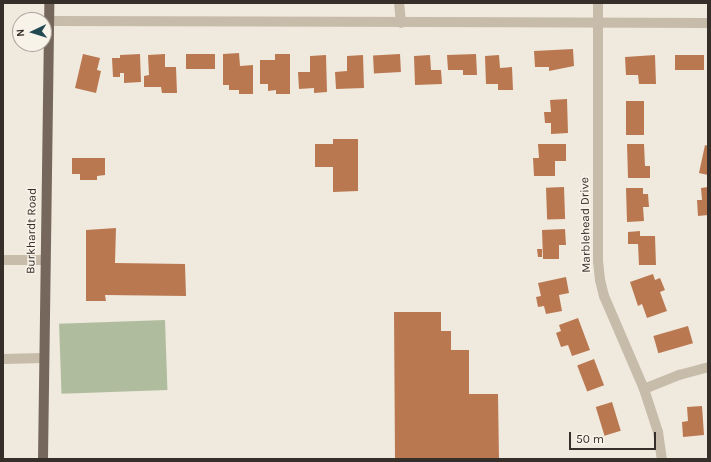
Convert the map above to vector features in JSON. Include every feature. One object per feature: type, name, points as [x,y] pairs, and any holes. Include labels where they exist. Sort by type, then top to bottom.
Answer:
[{"type":"main road","name":"Burkhardt Road","points":[[43,459],[48,52]]},
{"type":"street","points":[[399,3],[401,23]]},
{"type":"street","name":"Marblehead Drive","points":[[598,3],[599,274],[604,296],[644,389],[658,432],[662,459]]},
{"type":"street","points":[[52,22],[708,23]]},
{"type":"street","points":[[3,260],[45,260]]},
{"type":"street","points":[[3,359],[44,358]]},
{"type":"street","points":[[644,389],[679,375],[708,367]]},
{"type":"green space","points":[[165,320],[167,390],[62,394],[59,324]]},
{"type":"building","points":[[573,49],[574,66],[549,71],[549,67],[535,67],[534,51]]},
{"type":"building","points":[[239,53],[240,66],[253,65],[253,94],[239,94],[239,90],[229,90],[229,85],[223,85],[223,54]]},
{"type":"building","points":[[83,54],[100,58],[97,70],[101,71],[96,93],[75,88]]},
{"type":"building","points":[[140,54],[141,82],[124,83],[124,73],[120,73],[120,77],[113,77],[112,58],[120,58],[120,55]]},
{"type":"building","points":[[165,54],[165,67],[176,67],[177,93],[162,93],[161,87],[144,87],[144,76],[149,75],[148,55]]},
{"type":"building","points":[[186,54],[215,54],[215,69],[186,69]]},
{"type":"building","points":[[275,54],[290,54],[290,94],[276,94],[276,90],[268,91],[268,84],[260,84],[260,60],[275,60]]},
{"type":"building","points":[[400,54],[401,72],[374,73],[373,55]]},
{"type":"building","points":[[476,54],[477,75],[463,75],[463,70],[448,70],[447,55]]},
{"type":"building","points":[[326,55],[327,92],[314,93],[314,88],[299,89],[298,72],[310,72],[310,56]]},
{"type":"building","points":[[363,55],[364,88],[336,89],[335,72],[347,71],[347,56]]},
{"type":"building","points":[[430,55],[431,70],[441,70],[442,84],[415,85],[414,56]]},
{"type":"building","points":[[499,55],[500,68],[512,67],[513,90],[498,90],[498,84],[486,84],[485,56]]},
{"type":"building","points":[[655,55],[656,84],[639,84],[638,75],[626,75],[625,57]]},
{"type":"building","points":[[675,55],[704,55],[704,70],[675,70]]},
{"type":"building","points":[[567,99],[568,133],[551,134],[551,123],[545,123],[544,112],[551,112],[550,100]]},
{"type":"building","points":[[626,101],[644,101],[644,135],[626,135]]},
{"type":"building","points":[[333,139],[358,139],[358,191],[333,192],[333,167],[315,167],[315,144],[333,144]]},
{"type":"building","points":[[538,144],[566,144],[566,161],[555,161],[555,176],[534,176],[533,158],[539,158]]},
{"type":"building","points":[[627,144],[644,144],[645,166],[650,166],[650,178],[628,178]]},
{"type":"building","points":[[705,145],[708,146],[708,175],[699,173]]},
{"type":"building","points":[[72,158],[105,158],[105,175],[97,176],[97,180],[80,180],[80,174],[72,174]]},
{"type":"building","points":[[564,187],[565,219],[547,220],[546,188]]},
{"type":"building","points":[[708,187],[708,215],[698,216],[697,200],[702,200],[701,188]]},
{"type":"building","points":[[626,188],[643,188],[643,194],[648,194],[649,207],[643,207],[644,221],[627,222]]},
{"type":"building","points":[[116,228],[115,263],[185,264],[186,296],[105,295],[106,301],[86,301],[86,230]]},
{"type":"building","points":[[565,229],[566,245],[559,245],[559,259],[543,259],[542,230]]},
{"type":"building","points":[[640,231],[640,236],[655,236],[656,265],[639,265],[638,244],[628,244],[628,232]]},
{"type":"building","points":[[537,249],[542,249],[542,257],[538,257]]},
{"type":"building","points":[[653,274],[655,280],[660,278],[665,290],[660,292],[667,311],[647,318],[642,304],[638,306],[630,282]]},
{"type":"building","points":[[566,277],[569,293],[559,295],[562,311],[546,314],[544,306],[538,307],[536,297],[541,296],[538,283]]},
{"type":"building","points":[[394,312],[441,312],[441,331],[451,331],[451,350],[469,350],[469,394],[498,394],[499,459],[395,459]]},
{"type":"building","points":[[578,318],[590,350],[572,356],[568,345],[561,347],[556,333],[561,331],[559,325]]},
{"type":"building","points":[[688,326],[693,343],[658,353],[653,336]]},
{"type":"building","points":[[594,359],[604,385],[587,392],[577,365]]},
{"type":"building","points":[[612,402],[621,431],[605,436],[596,407]]},
{"type":"building","points":[[702,406],[704,435],[683,437],[682,422],[688,421],[687,407]]}]
